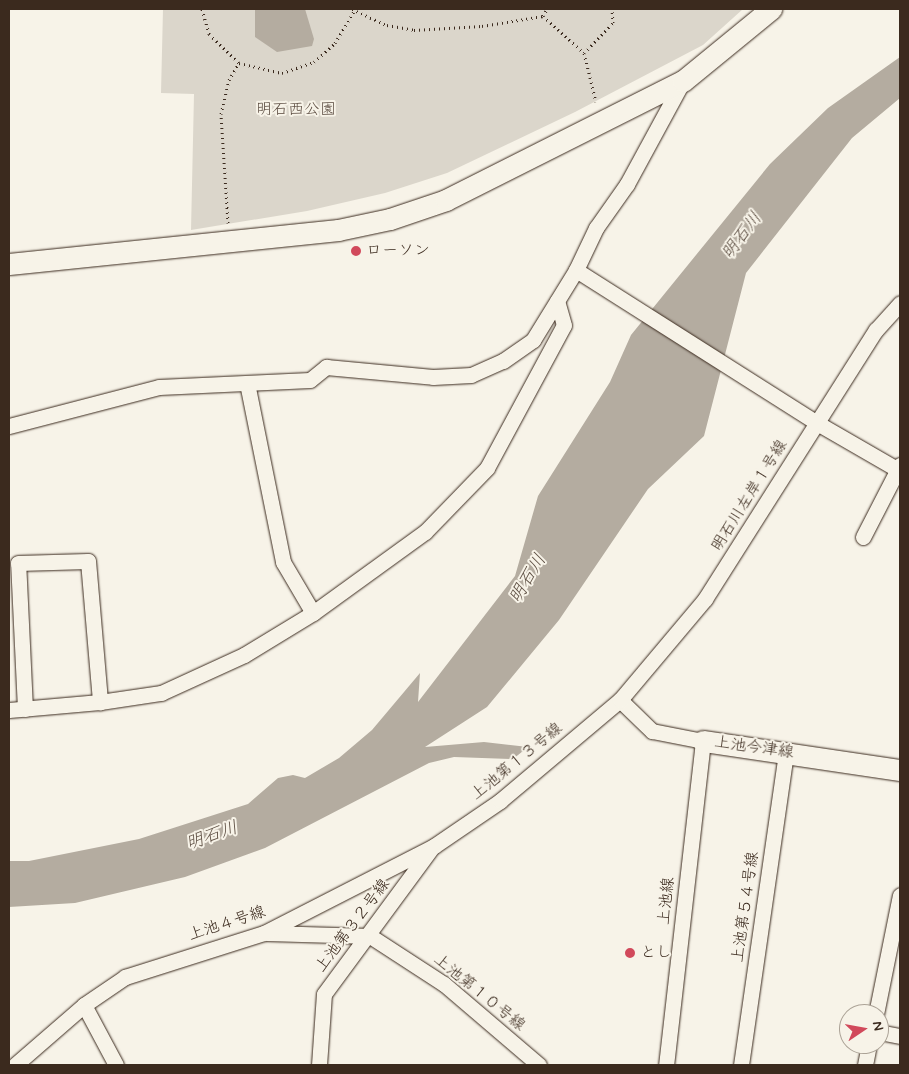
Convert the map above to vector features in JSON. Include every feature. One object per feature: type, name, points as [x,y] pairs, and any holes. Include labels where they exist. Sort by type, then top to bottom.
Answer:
[{"type":"street","points":[[9,264],[338,230],[390,219],[446,200],[684,80],[771,9]]},
{"type":"street","points":[[9,426],[159,387],[310,380],[326,367],[433,377],[470,375],[503,361],[533,340],[576,270],[596,228],[627,184],[684,80]]},
{"type":"street","points":[[576,270],[817,423],[899,469],[863,538]]},
{"type":"street","points":[[9,710],[100,702],[161,693],[244,655],[313,613],[425,532],[488,468],[564,325],[557,301]]},
{"type":"street","name":"明石川左岸１号線","points":[[620,700],[705,599],[876,330],[900,303]]},
{"type":"street","points":[[247,383],[283,562],[313,613]]},
{"type":"street","points":[[25,709],[18,563],[88,561],[100,702]]},
{"type":"street","name":"上池今津線","points":[[620,700],[652,731],[703,741],[900,770]]},
{"type":"street","name":"上池第１３号線","points":[[434,846],[500,801],[620,700]]},
{"type":"street","name":"上池線","points":[[666,1065],[703,741]]},
{"type":"street","name":"上池第５４号線","points":[[741,1065],[786,753]]},
{"type":"street","name":"上池４号線","points":[[14,1065],[84,1005],[125,977],[264,933],[434,846]]},
{"type":"street","name":"上池第３２号線","points":[[318,1065],[324,994],[370,936],[434,846]]},
{"type":"street","points":[[878,1004],[900,895]]},
{"type":"street","points":[[264,933],[370,936]]},
{"type":"street","name":"上池第１０号線","points":[[370,936],[444,984],[536,1064]]},
{"type":"street","points":[[84,1005],[116,1065]]},
{"type":"path","points":[[202,9],[209,34],[240,63],[282,73],[314,62],[335,43],[353,10],[387,25],[414,30],[482,26],[543,16]]},
{"type":"path","points":[[543,16],[547,9]]},
{"type":"path","points":[[584,53],[613,23],[612,9]]},
{"type":"path","points":[[543,16],[584,53],[601,122]]},
{"type":"path","points":[[230,242],[223,187],[221,114],[229,80],[240,63]]},
{"type":"green space","name":"明石西公園","points":[[163,9],[743,9],[703,45],[575,112],[447,173],[385,193],[307,211],[191,230],[194,94],[161,93]]},
{"type":"water","points":[[255,9],[305,9],[314,39],[312,46],[277,52],[255,37]]},
{"type":"water","name":"明石川","points":[[900,57],[900,98],[852,138],[746,273],[704,436],[648,489],[559,620],[487,707],[425,747],[484,742],[528,747],[513,759],[454,757],[429,763],[265,848],[185,877],[75,903],[9,907],[9,861],[29,861],[139,839],[248,804],[278,778],[293,775],[305,778],[339,758],[372,730],[420,673],[418,702],[515,576],[538,496],[610,382],[631,335],[770,164],[828,108]]},
{"type":"place","name":"ローソン","points":[[356,251]]},
{"type":"place","name":"とし","points":[[630,953]]}]
